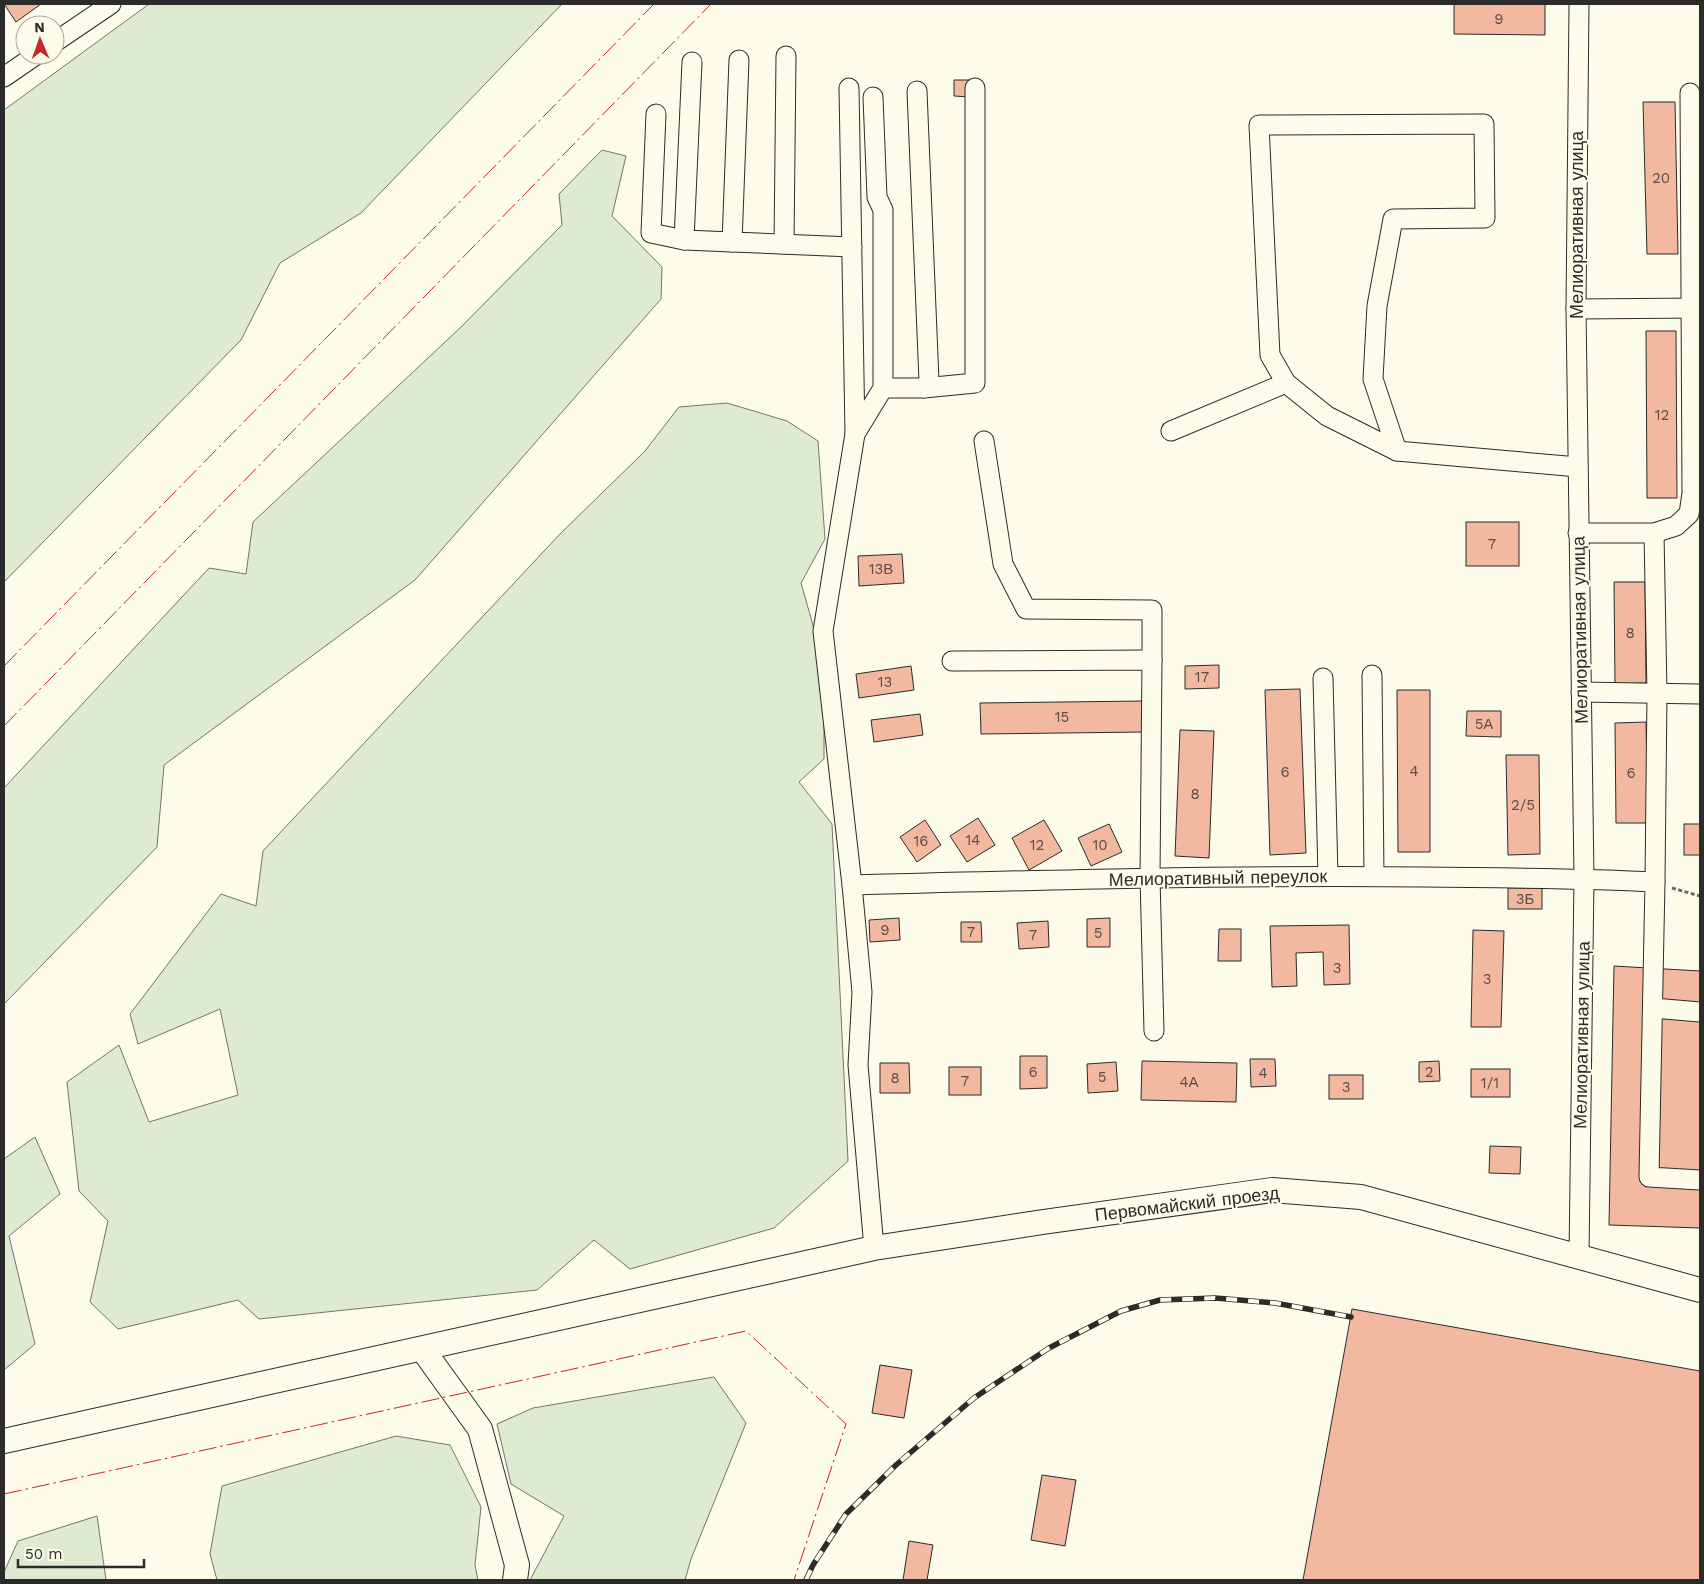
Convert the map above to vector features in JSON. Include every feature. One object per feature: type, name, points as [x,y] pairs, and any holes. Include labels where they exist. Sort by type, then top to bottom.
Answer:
[{"type":"main road","name":"Первомайский проезд","points":[[4,1442],[874,1248],[1272,1190],[1361,1197],[1700,1290]]},
{"type":"main road","points":[[423,1350],[480,1429],[517,1565],[515,1580]]},
{"type":"street","points":[[65,35],[111,4]]},
{"type":"street","name":"Мелиоративная улица","points":[[1579,4],[1576,308],[1584,878],[1579,1256]]},
{"type":"street","points":[[784,244],[786,56]]},
{"type":"street","points":[[732,242],[739,60]]},
{"type":"street","points":[[684,240],[692,62]]},
{"type":"street","points":[[4,77],[21,65]]},
{"type":"street","points":[[849,88],[855,434],[823,631],[852,885],[862,992],[858,1064],[874,1248]]},
{"type":"street","points":[[882,388],[924,388],[975,383],[975,88]]},
{"type":"street","points":[[917,91],[928,381],[924,388]]},
{"type":"street","points":[[1578,533],[1654,533],[1676,526],[1689,514],[1696,493],[1695,309],[1690,93]]},
{"type":"street","points":[[855,434],[882,388],[883,210],[877,196],[873,97]]},
{"type":"street","points":[[656,114],[651,234],[684,240],[852,247]]},
{"type":"street","points":[[1397,451],[1373,379],[1377,306],[1393,219],[1485,218],[1484,124],[1259,125],[1270,355],[1286,383],[1327,416],[1397,451],[1578,467]]},
{"type":"street","points":[[1576,308],[1695,309]]},
{"type":"street","points":[[1171,431],[1286,383]]},
{"type":"street","points":[[984,441],[1003,564],[1026,610],[1152,610],[1150,878],[1154,1031]]},
{"type":"street","points":[[1654,533],[1657,693],[1649,1177],[1700,1180]]},
{"type":"street","points":[[952,661],[1152,660]]},
{"type":"street","points":[[1372,675],[1374,876]]},
{"type":"street","points":[[1323,678],[1328,876]]},
{"type":"street","points":[[1581,692],[1700,694]]},
{"type":"street","name":"Мелиоративный переулок","points":[[852,885],[1328,876],[1584,878],[1655,882]]},
{"type":"street","points":[[1652,1008],[1700,1012]]},
{"type":"path","points":[[1655,882],[1700,896]]},
{"type":"green space","points":[[149,4],[562,4],[361,213],[280,263],[241,340],[4,582],[4,110]]},
{"type":"green space","points":[[602,150],[626,156],[612,216],[662,267],[661,299],[415,580],[164,765],[157,847],[4,1004],[4,788],[209,568],[246,574],[253,522],[460,328],[562,225],[559,194]]},
{"type":"green space","points":[[727,403],[787,421],[818,441],[825,539],[801,583],[824,664],[824,759],[799,782],[832,824],[848,1161],[774,1228],[630,1269],[594,1240],[537,1290],[259,1319],[238,1300],[118,1329],[90,1302],[108,1221],[79,1191],[67,1082],[119,1045],[149,1122],[238,1095],[220,1009],[138,1044],[130,1014],[221,894],[256,906],[263,851],[560,534],[645,451],[679,407]]},
{"type":"green space","points":[[35,1137],[60,1194],[9,1236],[35,1344],[4,1370],[4,1159]]},
{"type":"green space","points":[[714,1377],[746,1423],[691,1559],[685,1580],[530,1580],[564,1516],[511,1484],[497,1424],[533,1408]]},
{"type":"green space","points":[[396,1436],[450,1445],[481,1507],[475,1565],[478,1580],[217,1580],[210,1554],[222,1486]]},
{"type":"green space","points":[[97,1516],[106,1580],[4,1580],[4,1572],[18,1541]]},
{"type":"building","points":[[4,4],[41,4],[26,15],[15,15],[15,20]]},
{"type":"building","points":[[1454,4],[1545,4],[1545,35],[1454,34]]},
{"type":"building","points":[[954,80],[971,80],[970,97],[954,96]]},
{"type":"building","points":[[1643,102],[1675,102],[1678,254],[1647,254]]},
{"type":"building","points":[[1646,331],[1676,331],[1677,498],[1647,498]]},
{"type":"building","points":[[1466,522],[1519,522],[1519,566],[1466,566]]},
{"type":"building","points":[[902,554],[904,583],[859,586],[858,556]]},
{"type":"building","points":[[1614,582],[1645,582],[1646,683],[1615,684]]},
{"type":"building","points":[[1219,665],[1219,688],[1185,689],[1185,666]]},
{"type":"building","points":[[911,666],[914,690],[859,698],[856,674]]},
{"type":"building","points":[[1300,689],[1306,853],[1270,855],[1265,690]]},
{"type":"building","points":[[1397,690],[1430,690],[1430,852],[1398,852]]},
{"type":"building","points":[[1144,701],[1145,732],[981,734],[980,703]]},
{"type":"building","points":[[1467,711],[1501,711],[1501,737],[1466,736]]},
{"type":"building","points":[[920,714],[923,735],[874,742],[871,720]]},
{"type":"building","points":[[1646,722],[1648,823],[1616,823],[1615,723]]},
{"type":"building","points":[[1180,730],[1214,731],[1209,858],[1175,856]]},
{"type":"building","points":[[1506,755],[1539,755],[1540,854],[1508,855]]},
{"type":"building","points":[[978,818],[995,845],[967,862],[950,836]]},
{"type":"building","points":[[925,820],[941,845],[917,862],[900,837]]},
{"type":"building","points":[[1044,820],[1062,851],[1029,870],[1012,838]]},
{"type":"building","points":[[1109,824],[1122,852],[1091,866],[1078,838]]},
{"type":"building","points":[[1684,824],[1700,824],[1700,855],[1684,855]]},
{"type":"building","points":[[1508,888],[1542,888],[1542,909],[1508,909]]},
{"type":"building","points":[[899,918],[900,940],[870,942],[869,920]]},
{"type":"building","points":[[1110,918],[1110,947],[1087,947],[1087,919]]},
{"type":"building","points":[[1048,921],[1049,947],[1019,949],[1017,923]]},
{"type":"building","points":[[961,922],[981,922],[982,942],[961,942]]},
{"type":"building","points":[[1349,925],[1350,984],[1324,985],[1323,952],[1296,953],[1297,986],[1272,987],[1270,926]]},
{"type":"building","points":[[1219,929],[1241,929],[1241,961],[1218,961]]},
{"type":"building","points":[[1473,930],[1504,931],[1501,1027],[1471,1027]]},
{"type":"building","points":[[1614,966],[1700,971],[1700,1228],[1609,1225]]},
{"type":"building","points":[[1020,1056],[1047,1056],[1047,1088],[1020,1089]]},
{"type":"building","points":[[1250,1059],[1275,1059],[1276,1086],[1251,1087]]},
{"type":"building","points":[[1142,1061],[1237,1063],[1236,1102],[1141,1100]]},
{"type":"building","points":[[1439,1061],[1440,1081],[1419,1082],[1419,1062]]},
{"type":"building","points":[[1116,1062],[1118,1091],[1088,1093],[1087,1064]]},
{"type":"building","points":[[880,1063],[909,1063],[910,1093],[880,1093]]},
{"type":"building","points":[[949,1067],[981,1067],[981,1095],[949,1095]]},
{"type":"building","points":[[1471,1069],[1510,1069],[1510,1097],[1471,1097]]},
{"type":"building","points":[[1329,1075],[1363,1075],[1363,1099],[1329,1099]]},
{"type":"building","points":[[1490,1146],[1521,1147],[1520,1174],[1489,1173]]},
{"type":"building","points":[[1352,1309],[1700,1371],[1700,1580],[1303,1580]]},
{"type":"building","points":[[880,1365],[912,1370],[904,1418],[872,1413]]},
{"type":"building","points":[[1042,1475],[1076,1480],[1065,1546],[1031,1540]]},
{"type":"building","points":[[909,1541],[933,1545],[927,1580],[903,1580]]},
{"type":"railway","points":[[806,1580],[813,1565],[846,1514],[896,1465],[974,1398],[1049,1348],[1121,1311],[1160,1300],[1215,1298],[1275,1303],[1351,1317]]},
{"type":"power","points":[[4,666],[654,4]]},
{"type":"power","points":[[4,726],[711,4]]},
{"type":"power","points":[[4,1494],[746,1331],[846,1424],[794,1580]]}]
